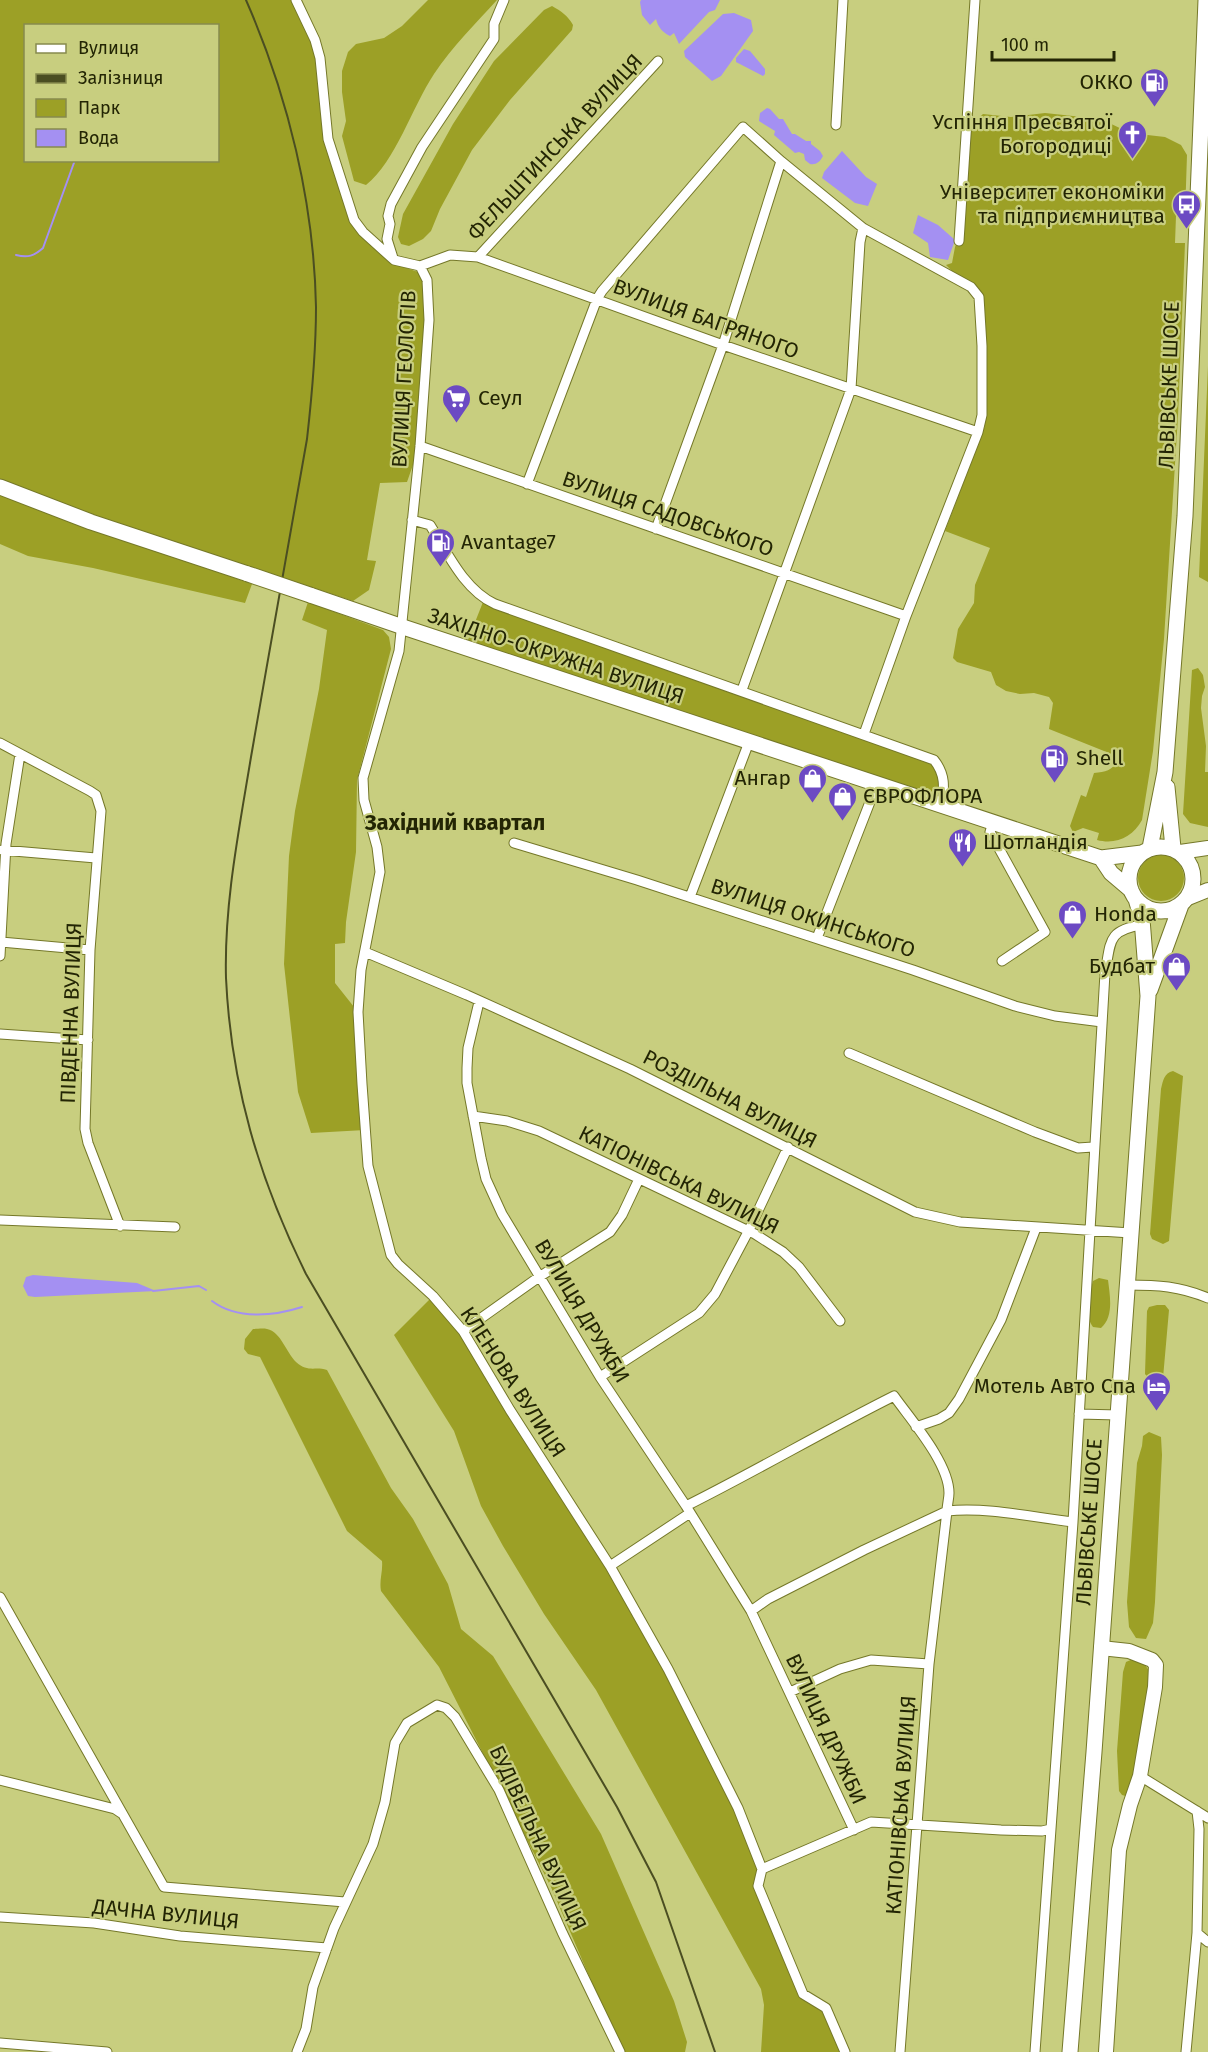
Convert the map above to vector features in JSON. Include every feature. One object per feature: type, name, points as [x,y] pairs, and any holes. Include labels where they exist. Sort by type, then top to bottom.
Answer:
[{"type":"main road","name":"ЛЬВІВСЬКЕ ШОСЕ","points":[[1146,850],[1165,772],[1185,516],[1206,0]]},
{"type":"main road","name":"ЗАХІДНО-ОКРУЖНА ВУЛИЦЯ","points":[[0,488],[91,522],[401,627],[1101,858],[1146,850]]},
{"type":"main road","name":"ЛЬВІВСЬКЕ ШОСЕ","points":[[1165,772],[1177,850]]},
{"type":"main road","points":[[1101,858],[1111,873],[1143,906],[1152,910],[1172,910],[1184,901],[1194,878],[1188,859],[1177,850],[1160,846],[1146,850],[1135,860],[1130,869],[1129,880],[1133,894]]},
{"type":"main road","name":"ЛЬВІВСЬКЕ ШОСЕ","points":[[1070,2052],[1148,996],[1142,925],[1133,894]]},
{"type":"main road","name":"ЛЬВІВСЬКЕ ШОСЕ","points":[[1148,996],[1164,947],[1184,901]]},
{"type":"street","name":"ВУЛИЦЯ ГЕОЛОГІВ","points":[[296,0],[315,40],[320,58],[328,139],[354,220],[363,232],[394,260],[420,266],[427,280],[429,320],[420,446],[401,627]]},
{"type":"street","points":[[394,260],[387,239],[390,224],[388,216],[392,204],[422,147],[494,39],[494,24],[504,0]]},
{"type":"street","points":[[836,124],[843,0]]},
{"type":"street","points":[[959,241],[975,0]]},
{"type":"street","name":"ФЕЛЬШТИНСЬКА ВУЛИЦЯ","points":[[478,257],[658,61]]},
{"type":"street","points":[[527,484],[597,299],[609,282],[743,127],[863,228],[972,287],[979,297],[980,306],[982,404],[978,432],[906,616],[864,734]]},
{"type":"street","points":[[656,529],[723,345],[781,161]]},
{"type":"street","points":[[742,690],[851,389],[860,243],[863,228]]},
{"type":"street","name":"ВУЛИЦЯ БАГРЯНОГО","points":[[420,266],[450,255],[478,257],[723,345],[978,432]]},
{"type":"street","name":"ВУЛИЦЯ САДОВСЬКОГО","points":[[420,446],[906,616]]},
{"type":"street","points":[[412,520],[430,525],[471,587],[485,600],[934,760],[940,767],[944,780],[942,806]]},
{"type":"street","name":"КЛЕНОВА ВУЛИЦЯ","points":[[401,627],[399,651],[363,778],[364,800],[377,847],[380,872],[362,970],[358,1012],[368,1166],[384,1234],[391,1255],[398,1264],[433,1296],[462,1331],[610,1566],[668,1669],[738,1808],[762,1869]]},
{"type":"street","points":[[690,897],[749,742]]},
{"type":"street","points":[[0,743],[20,754],[3,850],[0,956]]},
{"type":"street","name":"ПІВДЕННА ВУЛИЦЯ","points":[[20,754],[96,795],[101,811],[90,950],[85,1129],[88,1143],[120,1226]]},
{"type":"street","points":[[817,938],[877,784]]},
{"type":"street","points":[[993,822],[990,832],[1045,932],[1002,961]]},
{"type":"street","name":"ВУЛИЦЯ ОКИНСЬКОГО","points":[[514,843],[817,938],[1015,1006],[1055,1016],[1102,1022]]},
{"type":"street","points":[[1177,850],[1208,848]]},
{"type":"street","points":[[3,850],[96,858]]},
{"type":"street","points":[[1184,901],[1208,890]]},
{"type":"street","points":[[1035,2052],[1073,1522],[1105,973],[1112,940],[1117,932],[1128,927],[1142,925]]},
{"type":"street","points":[[1,942],[90,950]]},
{"type":"street","name":"РОЗДІЛЬНА ВУЛИЦЯ","points":[[365,952],[630,1069],[915,1212],[960,1222],[1131,1233]]},
{"type":"street","name":"ВУЛИЦЯ ДРУЖБИ","points":[[479,1002],[468,1048],[467,1068],[473,1116],[486,1179],[502,1214],[600,1377],[688,1509],[751,1611],[854,1830]]},
{"type":"street","points":[[0,1034],[88,1040]]},
{"type":"street","points":[[849,1053],[1035,1132],[1078,1148],[1094,1147]]},
{"type":"street","name":"КАТІОНІВСЬКА ВУЛИЦЯ","points":[[473,1116],[507,1121],[539,1131],[749,1230],[783,1252],[799,1267],[840,1321]]},
{"type":"street","points":[[600,1377],[699,1313],[715,1294],[788,1148]]},
{"type":"street","points":[[462,1331],[539,1277],[610,1232],[622,1215],[639,1179]]},
{"type":"street","points":[[0,1220],[175,1227]]},
{"type":"street","points":[[916,1427],[949,1413],[959,1399],[1001,1320],[1036,1228]]},
{"type":"street","points":[[1127,1285],[1165,1285],[1208,1298]]},
{"type":"street","name":"КАТІОНІВСЬКА ВУЛИЦЯ","points":[[688,1509],[830,1428],[894,1396],[933,1451],[947,1479],[949,1492],[929,1664],[900,2052]]},
{"type":"street","points":[[1079,1414],[1118,1415]]},
{"type":"street","points":[[610,1566],[688,1509]]},
{"type":"street","points":[[751,1611],[764,1601],[873,1545],[946,1511],[964,1509],[1073,1522]]},
{"type":"street","points":[[1,1600],[164,1887],[345,1902]]},
{"type":"street","points":[[1101,1648],[1131,1652],[1152,1660],[1156,1665],[1155,1688],[1140,1776],[1119,1850],[1106,2052]]},
{"type":"street","points":[[790,1692],[840,1670],[871,1660],[929,1664]]},
{"type":"street","name":"БУДІВЕЛЬНА ВУЛИЦЯ","points":[[297,2052],[306,2029],[314,1988],[327,1948],[345,1902],[373,1844],[385,1802],[395,1743],[407,1723],[437,1705],[446,1708],[455,1717],[499,1790],[566,1941],[620,2052]]},
{"type":"street","points":[[1140,1776],[1208,1818]]},
{"type":"street","points":[[0,1780],[115,1809],[123,1815]]},
{"type":"street","points":[[1186,2052],[1197,1933],[1199,1829],[1197,1811]]},
{"type":"street","points":[[844,2052],[826,2008],[803,1994],[758,1886],[762,1869],[871,1822],[1018,1831],[1042,1831],[1051,1828]]},
{"type":"street","name":"ДАЧНА ВУЛИЦЯ","points":[[0,1917],[94,1923],[180,1936],[327,1948]]},
{"type":"street","points":[[1197,1933],[1208,1942]]},
{"type":"street","points":[[0,2043],[107,2052]]},
{"type":"green space","points":[[0,0],[292,0],[312,41],[317,59],[325,140],[351,221],[392,263],[418,272],[423,279],[426,320],[414,462],[407,482],[380,483],[367,560],[376,561],[369,590],[353,601],[251,567],[174,545],[0,483]]},
{"type":"green space","points":[[428,0],[497,0],[456,45],[434,74],[395,148],[377,175],[366,185],[354,181],[342,136],[346,121],[342,71],[348,52],[356,44],[384,38],[402,26]]},
{"type":"green space","points":[[552,6],[569,19],[573,25],[572,30],[510,100],[472,150],[440,209],[431,231],[423,239],[409,246],[401,244],[398,237],[403,214],[453,124],[494,61],[544,10]]},
{"type":"green space","points":[[1045,113],[1101,119],[1130,133],[1165,137],[1181,145],[1187,155],[1185,215],[1176,216],[1175,243],[1185,243],[1178,416],[1164,639],[1153,751],[1142,820],[1129,835],[1111,841],[1097,840],[1099,833],[1083,828],[1073,832],[1070,826],[1081,795],[1086,797],[1094,773],[1110,769],[1119,757],[1049,729],[1053,703],[1049,697],[1034,693],[1020,694],[1006,691],[996,685],[991,672],[957,662],[953,658],[958,629],[974,603],[975,585],[990,548],[945,531],[985,426],[986,344],[982,301],[946,265],[952,263],[962,230],[970,125],[983,114],[1011,117]]},
{"type":"green space","points":[[1208,366],[1208,582],[1199,577]]},
{"type":"green space","points":[[0,495],[252,584],[245,603],[93,568],[28,556],[0,544]]},
{"type":"green space","points":[[308,602],[383,630],[389,637],[391,649],[357,780],[356,852],[345,943],[335,944],[335,983],[358,1012],[365,1130],[311,1133],[298,1092],[284,964],[289,856],[295,811],[319,689],[327,630],[302,620]]},
{"type":"green space","points":[[483,602],[932,763],[939,775],[939,801],[466,645]]},
{"type":"green space","points":[[1198,668],[1203,675],[1205,687],[1201,708],[1206,746],[1205,772],[1208,772],[1208,827],[1190,823],[1183,814],[1192,670]]},
{"type":"green space","points":[[1166,855],[1178,861],[1183,869],[1183,887],[1178,895],[1170,900],[1156,901],[1144,895],[1139,887],[1138,873],[1144,861],[1152,856]]},
{"type":"green space","points":[[1173,1071],[1183,1076],[1169,1241],[1163,1244],[1152,1239],[1150,1234],[1161,1089],[1166,1075]]},
{"type":"green space","points":[[1099,1278],[1108,1280],[1110,1299],[1108,1318],[1101,1328],[1093,1327],[1088,1311],[1093,1281]]},
{"type":"green space","points":[[433,1296],[463,1331],[668,1669],[762,1869],[758,1886],[803,1994],[826,2008],[845,2052],[761,2052],[764,2005],[761,1989],[596,1690],[544,1614],[503,1546],[481,1506],[454,1431],[394,1335]]},
{"type":"green space","points":[[1165,1305],[1169,1310],[1163,1378],[1156,1381],[1145,1374],[1147,1311],[1149,1307]]},
{"type":"green space","points":[[253,1329],[267,1329],[276,1334],[292,1358],[300,1365],[327,1370],[391,1488],[413,1519],[448,1584],[461,1629],[493,1656],[601,1834],[674,2001],[687,2042],[685,2052],[624,2052],[610,2025],[551,1887],[439,1667],[381,1591],[382,1561],[347,1531],[260,1357],[248,1354],[244,1349],[245,1339]]},
{"type":"green space","points":[[1149,1432],[1161,1437],[1162,1455],[1155,1602],[1153,1623],[1146,1639],[1136,1638],[1129,1627],[1127,1602],[1137,1463],[1143,1436]]},
{"type":"green space","points":[[1135,1658],[1143,1662],[1150,1672],[1143,1728],[1129,1797],[1122,1795],[1119,1791],[1117,1751],[1123,1672],[1126,1662]]},
{"type":"water","points":[[641,0],[720,0],[715,10],[709,12],[679,44],[674,33],[670,36],[665,33],[659,27],[656,19],[650,25],[642,15]]},
{"type":"water","points":[[734,13],[751,20],[753,31],[721,76],[712,81],[685,57],[684,51],[723,14]]},
{"type":"water","points":[[744,49],[750,51],[765,69],[763,76],[736,62],[736,58]]},
{"type":"water","points":[[767,108],[779,119],[783,119],[792,134],[811,141],[811,144],[823,156],[819,161],[810,164],[805,160],[804,154],[795,153],[774,135],[775,131],[759,121],[760,113]]},
{"type":"water","points":[[842,151],[866,177],[877,184],[868,206],[855,203],[822,178],[824,172]]},
{"type":"water","points":[[918,215],[938,225],[955,240],[948,260],[930,257],[928,243],[913,233]]},
{"type":"water","points":[[33,1275],[137,1283],[156,1291],[28,1296],[23,1286],[26,1277]]},
{"type":"waterway","points":[[16,255],[31,256],[43,248],[74,162]]},
{"type":"waterway","points":[[153,1291],[199,1286],[206,1290]]},
{"type":"waterway","points":[[212,1301],[244,1314],[280,1313],[302,1307]]},
{"type":"railway","points":[[246,0],[274,74],[296,150],[310,228],[316,307],[307,439],[237,839],[227,923],[226,978],[229,1018],[241,1094],[261,1167],[274,1203],[306,1274],[617,1807],[656,1882],[715,2052]]},
{"type":"place","name":"ОККО","points":[[1154,108]]},
{"type":"place","name":"Успіння Пресвятої Богородиці","points":[[1133,160]]},
{"type":"place","name":"Університет економіки та підприємництва","points":[[1186,230]]},
{"type":"place","name":"Сеул","points":[[457,424]]},
{"type":"place","name":"Avantage7","points":[[440,568]]},
{"type":"place","name":"Shell","points":[[1055,784]]},
{"type":"place","name":"Ангар","points":[[812,804]]},
{"type":"place","name":"ЄВРОФЛОРА","points":[[842,822]]},
{"type":"place","name":"Шотландія","points":[[962,868]]},
{"type":"place","name":"Honda","points":[[1073,940]]},
{"type":"place","name":"Будбат","points":[[1176,992]]},
{"type":"place","name":"Мотель Авто Спа","points":[[1157,1412]]},
{"type":"district","name":"Західний квартал","points":[[455,822]]}]
